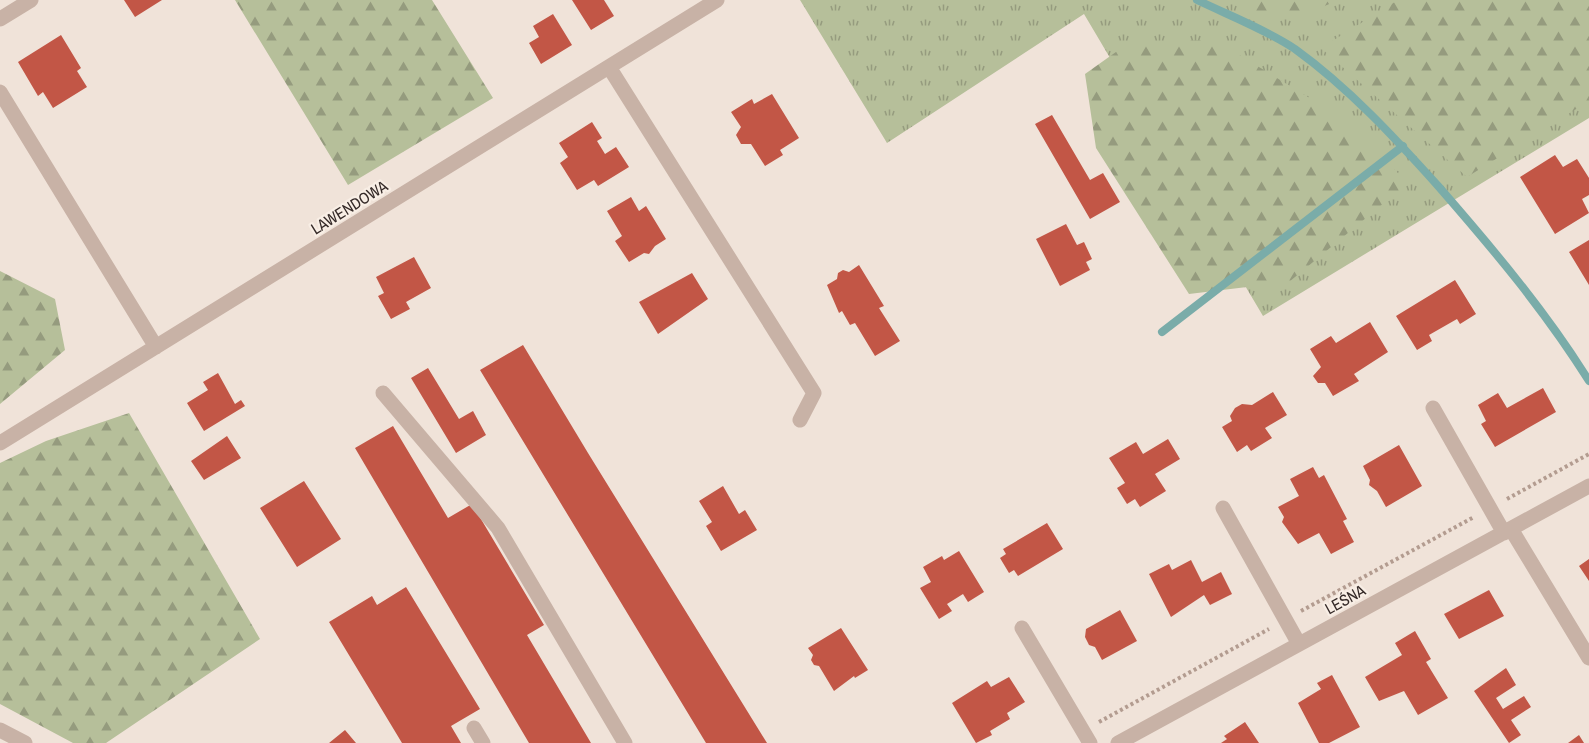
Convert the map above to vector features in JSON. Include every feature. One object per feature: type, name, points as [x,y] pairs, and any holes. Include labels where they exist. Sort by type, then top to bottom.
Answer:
[{"type":"street","points":[[0,19],[31,0]]},
{"type":"street","name":"LAWENDOWA","points":[[0,443],[717,0]]},
{"type":"street","points":[[609,67],[814,393],[800,420]]},
{"type":"street","points":[[0,92],[156,347]]},
{"type":"street","points":[[383,393],[498,528],[625,743]]},
{"type":"street","points":[[1433,408],[1490,509],[1507,531],[1589,658]]},
{"type":"street","name":"LEŚNA","points":[[1118,743],[1136,739],[1299,644],[1589,486]]},
{"type":"street","points":[[1223,508],[1299,644]]},
{"type":"street","points":[[1022,628],[1087,737]]},
{"type":"street","points":[[474,728],[483,743]]},
{"type":"street","points":[[0,730],[25,743]]},
{"type":"path","points":[[1087,737],[1286,619],[1589,454]]},
{"type":"green space","points":[[235,0],[432,0],[493,98],[348,185]]},
{"type":"green space","points":[[800,0],[1589,0],[1589,118],[1263,316],[1084,14],[887,143]]},
{"type":"green space","points":[[1229,0],[1336,0],[1308,11],[1284,16],[1262,16],[1253,15]]},
{"type":"green space","points":[[1398,0],[1589,0],[1589,101],[1467,177],[1321,48]]},
{"type":"green space","points":[[1215,40],[1342,118],[1408,183],[1289,282],[1189,294],[1096,148],[1085,74],[1130,42]]},
{"type":"green space","points":[[0,271],[55,299],[65,350],[0,404]]},
{"type":"green space","points":[[129,413],[260,639],[106,743],[73,743],[0,704],[0,463],[46,441]]},
{"type":"building","points":[[124,0],[162,0],[135,17]]},
{"type":"building","points":[[572,0],[604,0],[614,16],[591,30]]},
{"type":"building","points":[[553,14],[572,45],[541,64],[529,43],[539,37],[533,26]]},
{"type":"building","points":[[61,35],[81,68],[77,71],[87,87],[53,108],[43,92],[38,96],[18,62]]},
{"type":"building","points":[[772,94],[799,138],[780,150],[783,155],[765,166],[751,144],[741,144],[736,135],[741,127],[731,112],[752,99],[754,104]]},
{"type":"building","points":[[1052,115],[1090,180],[1103,173],[1120,202],[1090,219],[1035,124]]},
{"type":"building","points":[[592,122],[602,138],[597,141],[605,154],[616,147],[629,167],[598,186],[594,180],[577,190],[560,163],[568,157],[559,143]]},
{"type":"building","points":[[1555,155],[1563,167],[1577,159],[1589,178],[1589,195],[1582,199],[1589,213],[1555,234],[1520,177]]},
{"type":"building","points":[[631,197],[639,211],[646,206],[666,239],[655,246],[649,254],[644,253],[629,262],[615,241],[622,236],[607,211]]},
{"type":"building","points":[[1066,224],[1077,245],[1084,242],[1092,259],[1086,262],[1090,270],[1060,286],[1036,239]]},
{"type":"building","points":[[1589,240],[1589,285],[1569,252]]},
{"type":"building","points":[[414,257],[431,288],[406,302],[410,309],[391,319],[378,296],[384,293],[376,277]]},
{"type":"building","points":[[859,265],[884,306],[879,308],[900,341],[875,356],[855,323],[850,325],[842,311],[839,313],[827,285],[837,279],[838,273],[843,270],[849,272]]},
{"type":"building","points":[[692,273],[708,299],[658,334],[639,302]]},
{"type":"building","points":[[1455,280],[1476,314],[1460,324],[1457,319],[1429,335],[1432,341],[1417,350],[1396,316]]},
{"type":"building","points":[[1370,322],[1388,352],[1354,374],[1359,381],[1333,396],[1325,383],[1318,383],[1313,376],[1321,367],[1310,349],[1331,336],[1336,343]]},
{"type":"building","points":[[523,345],[767,743],[706,743],[480,370]]},
{"type":"building","points":[[428,368],[459,419],[473,411],[486,435],[456,453],[411,378]]},
{"type":"building","points":[[218,373],[235,404],[241,400],[245,406],[204,431],[187,403],[208,390],[203,382]]},
{"type":"building","points":[[1543,388],[1556,412],[1495,447],[1481,424],[1486,421],[1478,405],[1498,393],[1507,408]]},
{"type":"building","points":[[1273,392],[1287,415],[1265,428],[1272,438],[1251,451],[1247,445],[1237,452],[1222,427],[1232,421],[1230,416],[1235,408],[1242,404],[1252,405]]},
{"type":"building","points":[[393,426],[448,518],[472,504],[544,625],[527,635],[591,743],[529,743],[355,448]]},
{"type":"building","points":[[227,436],[241,458],[204,480],[191,461]]},
{"type":"building","points":[[1168,439],[1180,459],[1155,474],[1166,491],[1140,507],[1135,499],[1127,504],[1117,488],[1125,483],[1109,458],[1136,442],[1143,454]]},
{"type":"building","points":[[1399,445],[1422,486],[1386,507],[1377,491],[1369,485],[1370,480],[1363,466]]},
{"type":"building","points":[[1313,467],[1319,478],[1324,475],[1347,519],[1343,521],[1354,542],[1331,554],[1319,533],[1298,544],[1282,522],[1284,517],[1278,507],[1299,496],[1290,479]]},
{"type":"building","points":[[304,481],[341,539],[297,567],[260,508]]},
{"type":"building","points":[[723,486],[739,514],[745,510],[757,530],[721,551],[706,526],[712,522],[699,501]]},
{"type":"building","points":[[1047,523],[1063,549],[1018,576],[1014,570],[1009,573],[1000,558],[1006,554],[1003,549]]},
{"type":"building","points":[[959,551],[984,592],[968,602],[963,594],[947,604],[952,611],[939,619],[920,588],[931,582],[923,567],[942,556],[944,560]]},
{"type":"building","points":[[1589,559],[1589,581],[1579,566]]},
{"type":"building","points":[[1191,560],[1202,582],[1221,572],[1232,594],[1210,605],[1204,595],[1171,617],[1149,574],[1169,564],[1172,570]]},
{"type":"building","points":[[406,587],[480,709],[451,726],[461,743],[402,743],[329,622],[372,596],[377,605]]},
{"type":"building","points":[[1489,590],[1504,616],[1459,639],[1444,614]]},
{"type":"building","points":[[1120,610],[1137,641],[1102,660],[1095,647],[1089,645],[1085,637],[1086,629]]},
{"type":"building","points":[[841,628],[868,670],[855,678],[854,676],[834,691],[819,666],[814,665],[811,660],[813,655],[808,648]]},
{"type":"building","points":[[1415,631],[1431,659],[1426,662],[1448,698],[1418,715],[1404,691],[1379,701],[1365,677],[1402,655],[1395,643]]},
{"type":"building","points":[[1506,668],[1516,685],[1496,698],[1503,709],[1524,696],[1531,707],[1511,720],[1521,735],[1509,743],[1474,691]]},
{"type":"building","points":[[1332,675],[1360,727],[1329,743],[1319,743],[1298,703],[1321,689],[1317,683]]},
{"type":"building","points":[[1009,677],[1025,702],[1007,713],[1010,719],[990,731],[992,735],[976,743],[952,703],[987,681],[991,687]]},
{"type":"building","points":[[1245,722],[1259,743],[1221,743],[1227,739],[1224,736]]},
{"type":"building","points":[[345,730],[356,743],[329,743]]},
{"type":"building","points":[[1579,735],[1584,743],[1568,743]]},
{"type":"waterway","points":[[1197,0],[1260,29],[1295,49],[1371,114],[1406,150],[1499,257],[1555,330],[1589,381]]},
{"type":"waterway","points":[[1162,332],[1403,146]]}]
